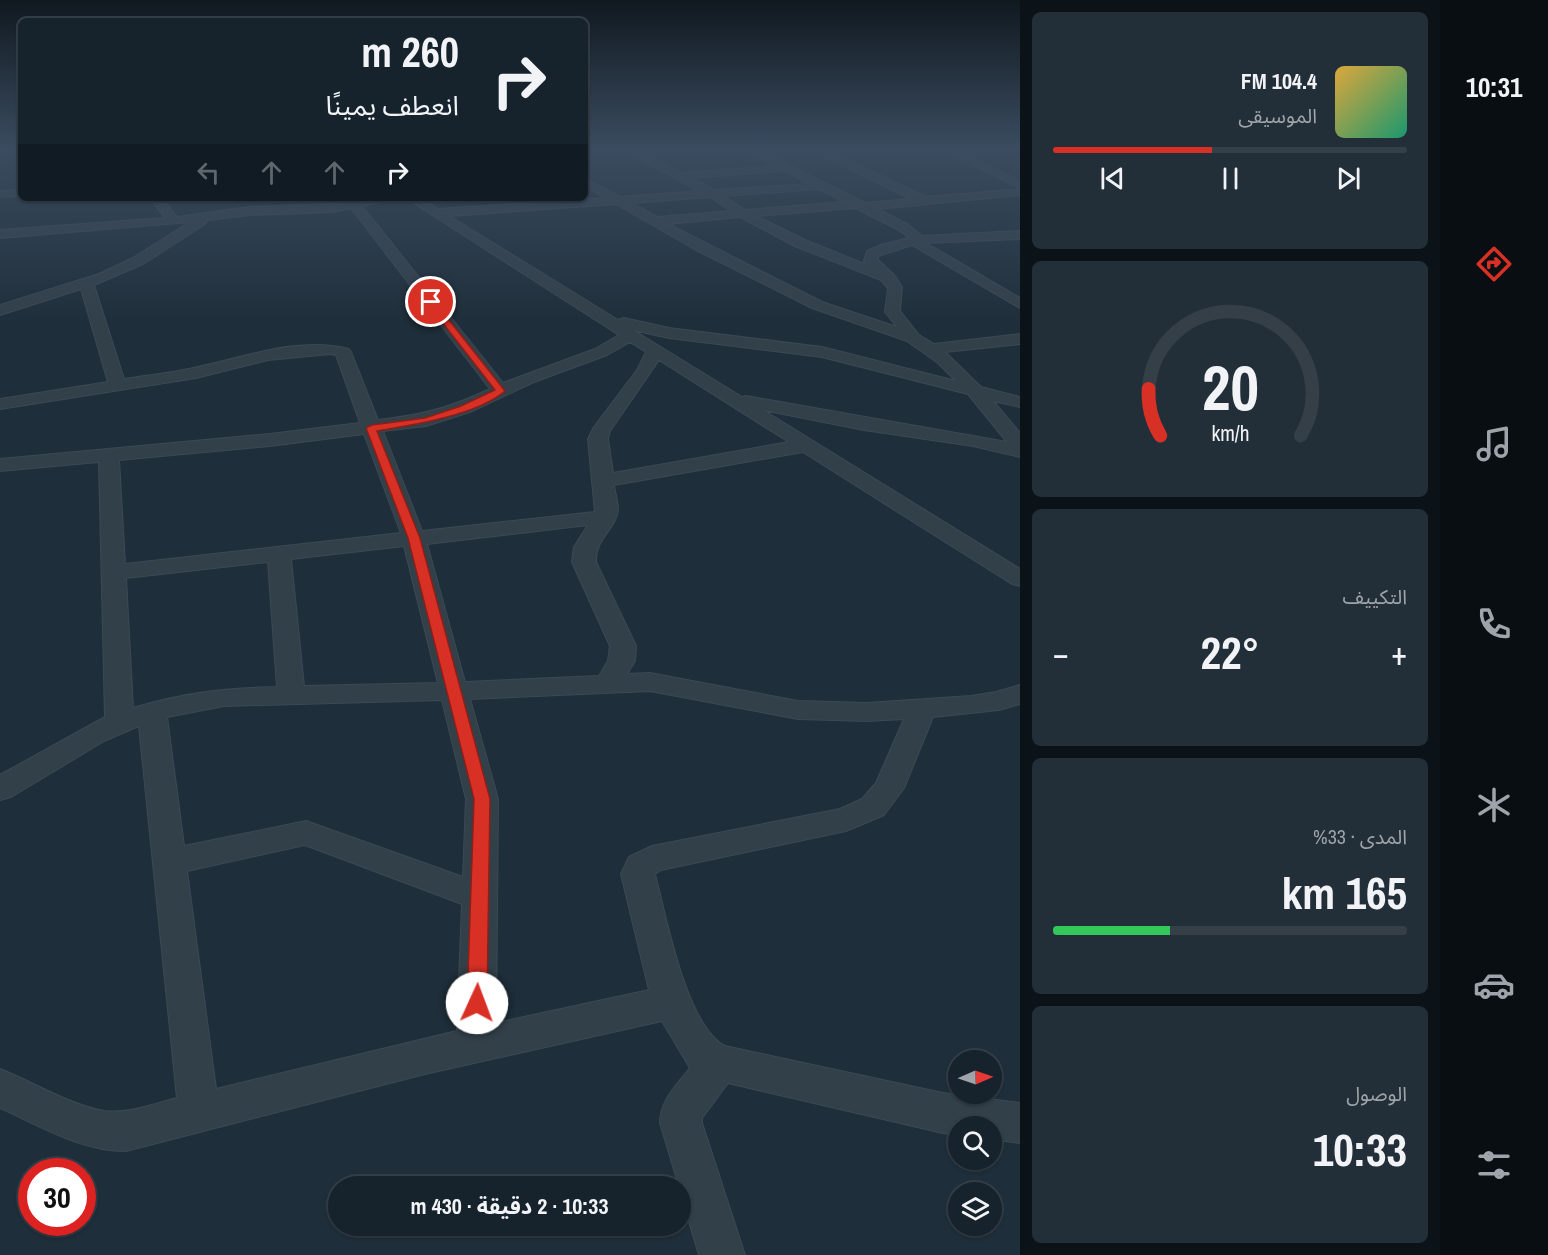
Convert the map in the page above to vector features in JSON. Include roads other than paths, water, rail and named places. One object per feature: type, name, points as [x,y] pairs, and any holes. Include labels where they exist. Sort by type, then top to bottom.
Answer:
[{"type":"street","points":[[163,207],[174,221]]},
{"type":"street","points":[[0,234],[174,221],[250,211],[339,207]]},
{"type":"street","points":[[356,207],[501,391]]},
{"type":"street","points":[[426,207],[1020,579]]},
{"type":"street","points":[[436,213],[525,207]]},
{"type":"street","points":[[628,207],[817,305],[913,338],[931,349],[975,392],[1020,448]]},
{"type":"street","points":[[732,207],[800,243],[890,279]]},
{"type":"street","points":[[655,221],[840,207]]},
{"type":"street","points":[[863,207],[903,227],[918,242],[1020,304]]},
{"type":"street","points":[[0,310],[87,284],[138,261],[206,218]]},
{"type":"street","points":[[913,338],[893,312],[895,287],[871,261],[872,254],[887,248],[918,242],[1020,235]]},
{"type":"street","points":[[87,284],[117,384]]},
{"type":"street","points":[[600,316],[655,331],[822,352],[1020,402]]},
{"type":"street","points":[[0,465],[270,440],[426,420],[464,408],[556,367],[601,352],[630,335]]},
{"type":"street","points":[[931,349],[1020,339]]},
{"type":"street","points":[[0,404],[196,373],[268,355],[339,350],[343,352],[414,538],[456,691],[482,799],[476,1045]]},
{"type":"street","points":[[607,684],[621,663],[624,653],[623,646],[584,562],[583,552],[589,539],[605,518],[607,509],[598,439],[645,371],[655,351]]},
{"type":"street","points":[[728,397],[864,424],[1020,448]]},
{"type":"street","points":[[604,481],[807,445]]},
{"type":"street","points":[[109,454],[119,722]]},
{"type":"street","points":[[113,572],[605,518]]},
{"type":"street","points":[[279,554],[291,694]]},
{"type":"street","points":[[0,789],[94,734],[119,722],[196,701],[224,697],[456,691],[650,682],[681,686],[798,710],[867,712],[971,705],[999,701],[1020,694]]},
{"type":"street","points":[[922,709],[889,788],[873,807],[846,819],[652,859],[641,866],[638,874],[671,1002],[702,1054],[719,1064],[943,1113],[1020,1123]]},
{"type":"street","points":[[152,712],[199,1113]]},
{"type":"street","points":[[170,862],[306,833],[480,897]]},
{"type":"street","points":[[0,1088],[81,1124],[104,1131],[126,1131],[476,1045],[671,1002]]},
{"type":"street","points":[[719,1064],[681,1112],[681,1124],[722,1255]]}]
